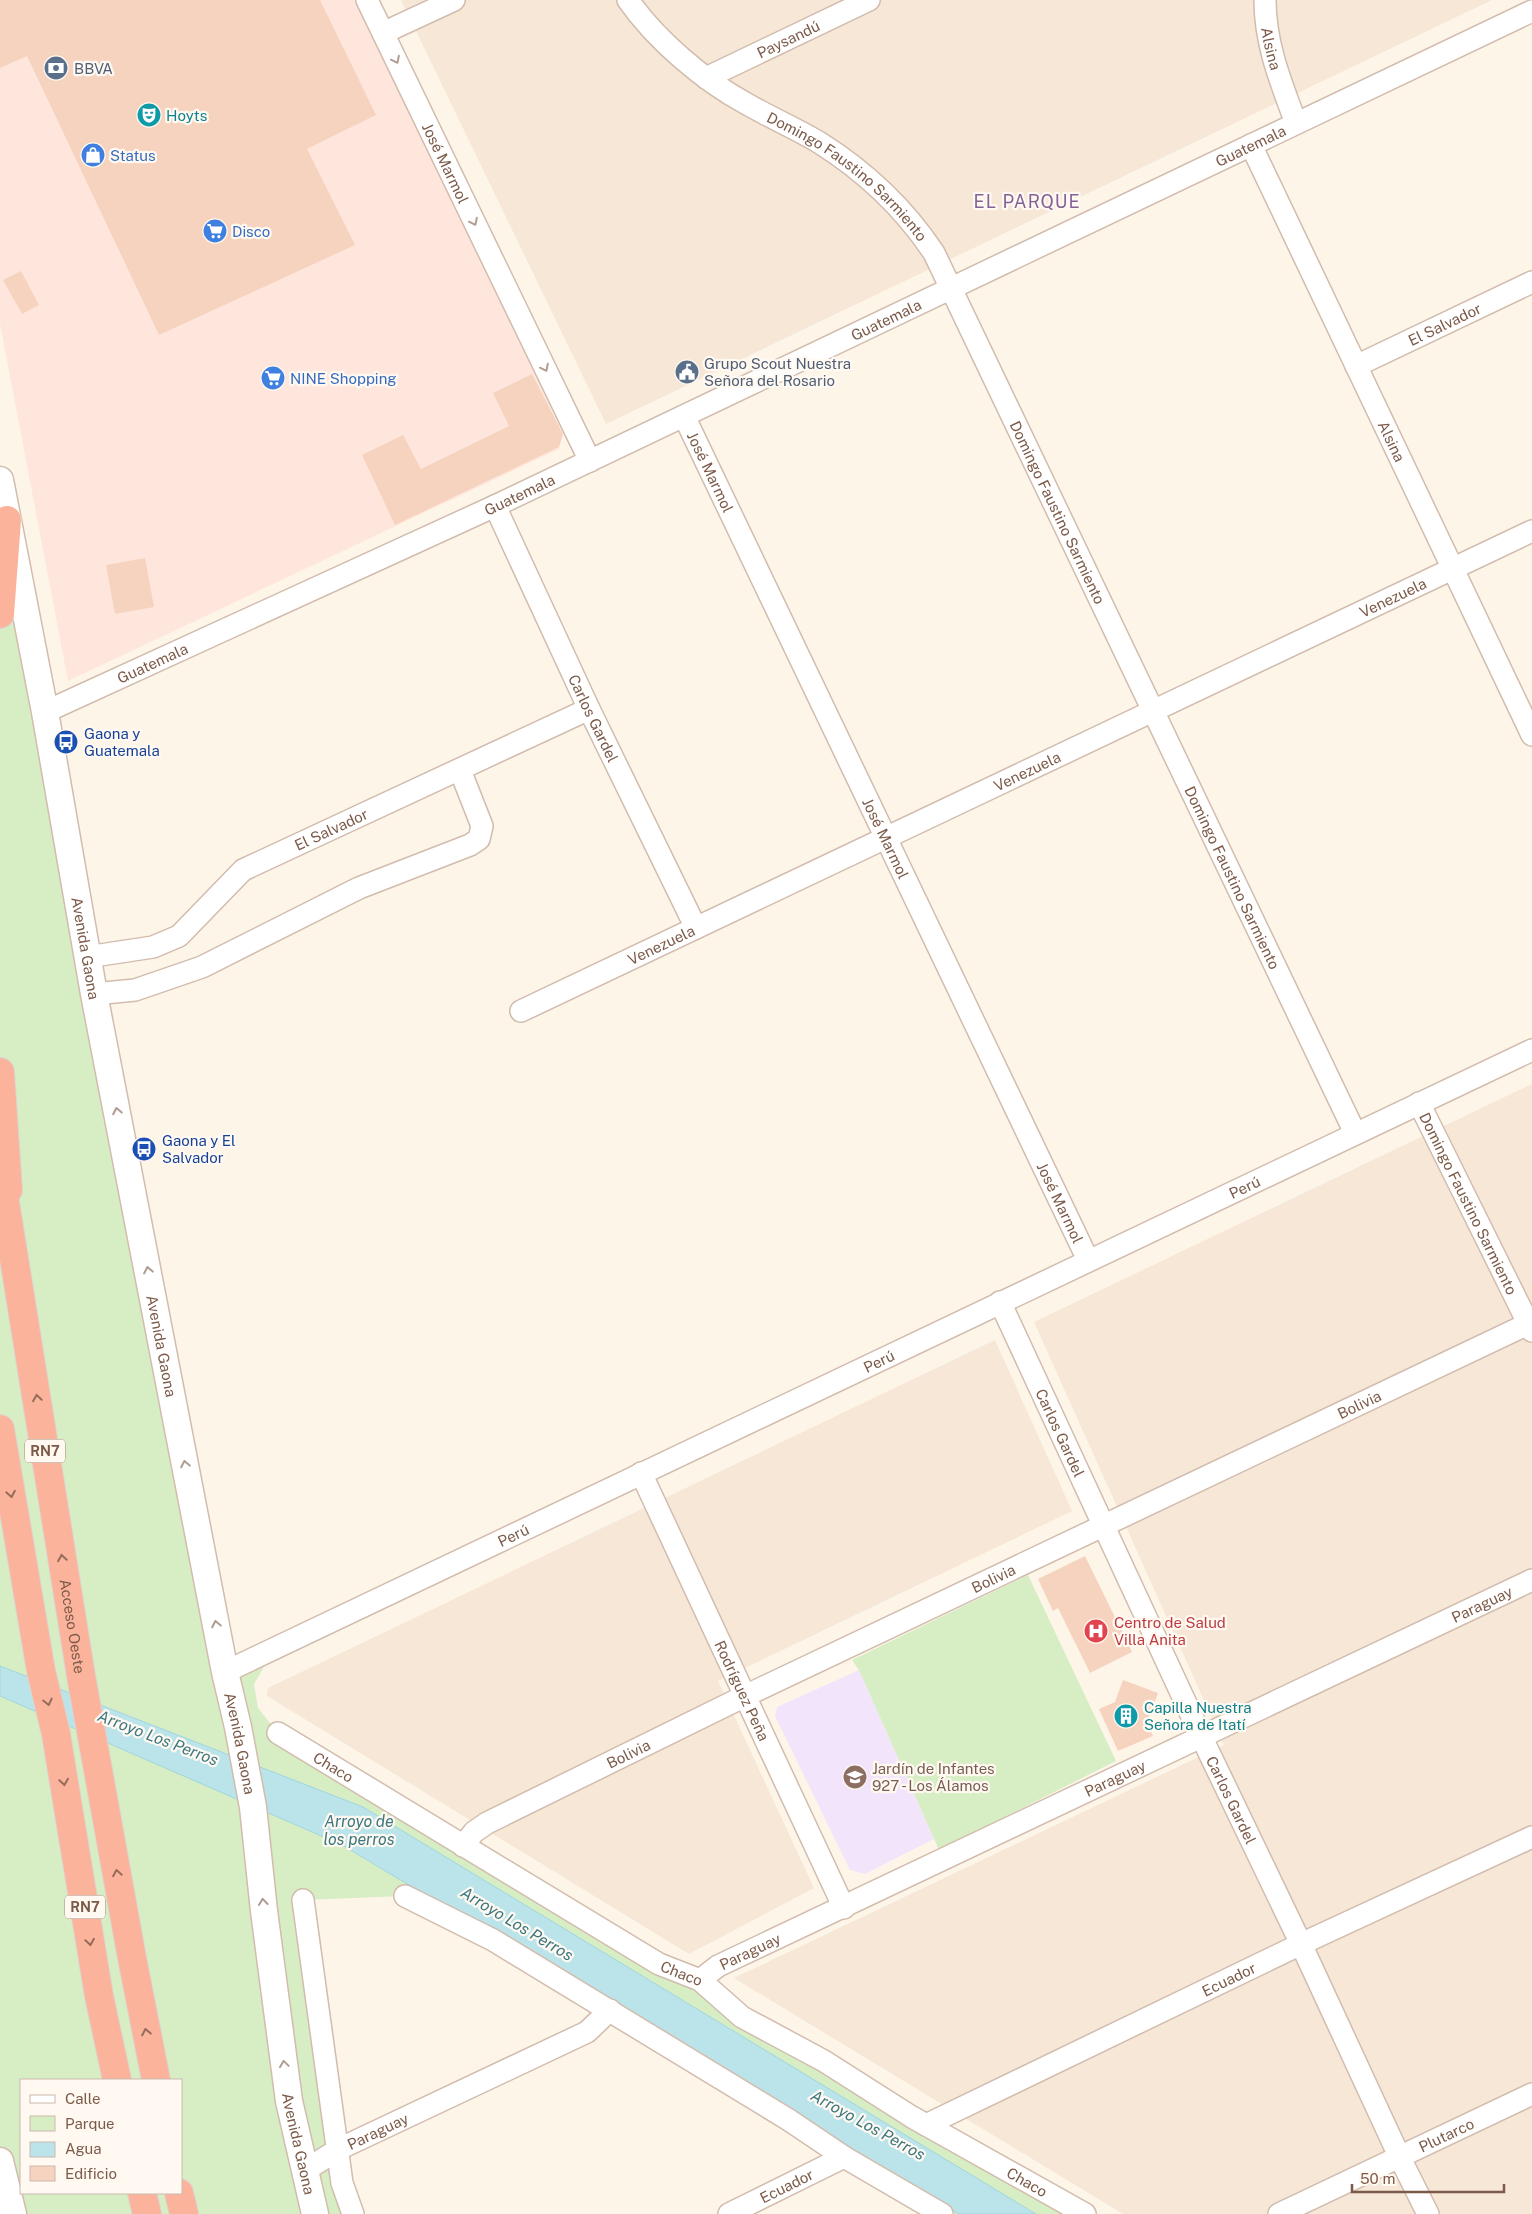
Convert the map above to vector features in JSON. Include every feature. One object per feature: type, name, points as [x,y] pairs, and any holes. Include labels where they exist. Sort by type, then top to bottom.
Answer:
[{"type":"highway","points":[[0,614],[8,520]]},
{"type":"highway","points":[[0,1072],[10,1226]]},
{"type":"highway","name":"Acceso Oeste","points":[[0,1171],[81,1676],[130,1949],[156,2079]]},
{"type":"highway","name":"RN7","points":[[0,1429],[41,1671],[56,1734],[99,1996],[118,2079]]},
{"type":"highway","points":[[142,2194],[147,2214]]},
{"type":"highway","points":[[179,2194],[184,2214]]},
{"type":"street","name":"José Marmol","points":[[367,0],[590,461]]},
{"type":"street","points":[[383,34],[454,0]]},
{"type":"street","name":"Domingo Faustino Sarmiento","points":[[628,0],[641,18],[706,78],[745,104],[820,144],[845,160],[889,197],[914,223],[934,253],[1355,1133]]},
{"type":"street","name":"Paysandú","points":[[706,78],[869,0]]},
{"type":"street","name":"Alsina","points":[[1265,0],[1265,17],[1273,60],[1296,124]]},
{"type":"street","name":"Guatemala","points":[[45,712],[495,506],[1532,12]]},
{"type":"street","name":"Alsina","points":[[1251,145],[1532,735]]},
{"type":"street","name":"El Salvador","points":[[1356,366],[1532,282]]},
{"type":"street","name":"José Marmol","points":[[684,416],[1088,1260]]},
{"type":"street","name":"Avenida Gaona","points":[[0,480],[45,712],[94,994],[225,1672],[238,1727],[253,1807],[264,1911],[289,2101],[315,2214]]},
{"type":"street","name":"Carlos Gardel","points":[[495,506],[589,709],[696,928]]},
{"type":"street","name":"Venezuela","points":[[521,1011],[1532,531]]},
{"type":"street","name":"El Salvador","points":[[87,957],[153,947],[179,936],[243,870],[589,709]]},
{"type":"street","points":[[94,994],[135,990],[202,967],[359,888],[480,839],[482,826],[460,770]]},
{"type":"street","name":"Perú","points":[[225,1672],[1532,1050]]},
{"type":"street","name":"Domingo Faustino Sarmiento","points":[[1419,1103],[1531,1326]]},
{"type":"street","name":"Carlos Gardel","points":[[1000,1302],[1201,1736],[1428,2214]]},
{"type":"street","name":"Bolivia","points":[[463,1846],[474,1832],[487,1823],[745,1696],[1103,1525],[1531,1326]]},
{"type":"street","name":"Rodríguez Peña","points":[[641,1473],[844,1908]]},
{"type":"street","name":"Paraguay","points":[[700,1980],[718,1966],[844,1908],[1201,1736],[1532,1580]]},
{"type":"street","name":"Chaco","points":[[278,1733],[660,1964],[700,1980],[742,2017],[824,2061],[926,2125],[1084,2214]]},
{"type":"street","name":"Ecuador","points":[[926,2125],[1301,1944],[1532,1837]]},
{"type":"street","points":[[405,1896],[493,1940],[789,2120],[844,2157],[942,2214]]},
{"type":"street","points":[[304,1900],[339,2149],[342,2183],[353,2214]]},
{"type":"street","name":"Paraguay","points":[[304,2170],[339,2149],[587,2032],[610,2010]]},
{"type":"street","name":"Plutarco","points":[[1279,2214],[1532,2094]]},
{"type":"street","name":"Ecuador","points":[[729,2214],[844,2157]]},
{"type":"street","points":[[0,2160],[13,2214]]},
{"type":"shaded area","name":"NINE Shopping","points":[[0,0],[356,0],[562,432],[559,449],[68,681],[0,324]]},
{"type":"shaded area","points":[[401,0],[1492,0],[606,424]]},
{"type":"shaded area","points":[[1532,1084],[1532,2214],[1123,2214],[734,1978],[1224,1745],[1034,1322]]},
{"type":"shaded area","points":[[995,1340],[1072,1511],[718,1681],[814,1888],[689,1954],[267,1696],[268,1688]]},
{"type":"shaded area","name":"Jardín de Infantes 927 - Los Álamos","points":[[859,1670],[934,1839],[865,1874],[850,1870],[775,1716],[777,1707]]},
{"type":"green space","points":[[0,480],[225,1671],[275,1648],[254,1684],[258,1708],[278,1733],[1085,2214],[942,2214],[405,1896],[304,1900],[353,2214],[13,2214],[0,2161]]},
{"type":"green space","points":[[1028,1575],[1116,1761],[939,1850],[859,1670],[852,1660]]},
{"type":"water","name":"Arroyo de los perros","points":[[0,1666],[363,1807],[1036,2214],[959,2214],[342,1845],[0,1696]]},
{"type":"building","points":[[0,0],[320,0],[376,115],[307,149],[355,245],[159,335],[27,56],[0,68]]},
{"type":"building","points":[[21,271],[39,305],[22,314],[3,280]]},
{"type":"building","points":[[532,374],[563,434],[559,447],[395,525],[362,455],[403,435],[421,469],[509,426],[493,393]]},
{"type":"building","points":[[145,558],[154,607],[115,614],[106,565]]},
{"type":"building","name":"Centro de Salud Villa Anita","points":[[1085,1556],[1132,1652],[1090,1673],[1058,1608],[1053,1611],[1038,1579]]},
{"type":"building","name":"Capilla Nuestra Señora de Itatí","points":[[1123,1680],[1158,1693],[1147,1723],[1153,1736],[1118,1751],[1099,1709],[1115,1702]]},
{"type":"place","name":"BBVA","points":[[56,68]]},
{"type":"place","name":"Hoyts","points":[[149,115]]},
{"type":"place","name":"Status","points":[[93,155]]},
{"type":"place","name":"Disco","points":[[215,231]]},
{"type":"place","name":"Grupo Scout Nuestra Señora del Rosario","points":[[687,372]]},
{"type":"place","name":"NINE Shopping","points":[[273,378]]},
{"type":"place","name":"Gaona y Guatemala","points":[[66,742]]},
{"type":"place","name":"Gaona y El Salvador","points":[[144,1149]]},
{"type":"place","name":"Centro de Salud Villa Anita","points":[[1096,1631]]},
{"type":"place","name":"Capilla Nuestra Señora de Itatí","points":[[1126,1716]]},
{"type":"place","name":"Jardín de Infantes 927 - Los Álamos","points":[[855,1777]]},
{"type":"district","name":"EL PARQUE","points":[[1027,201]]},
{"type":"water label","name":"Arroyo Los Perros","points":[[158,1738]]},
{"type":"water label","name":"Arroyo Los Perros","points":[[517,1924]]},
{"type":"water label","name":"Arroyo Los Perros","points":[[868,2125]]}]
